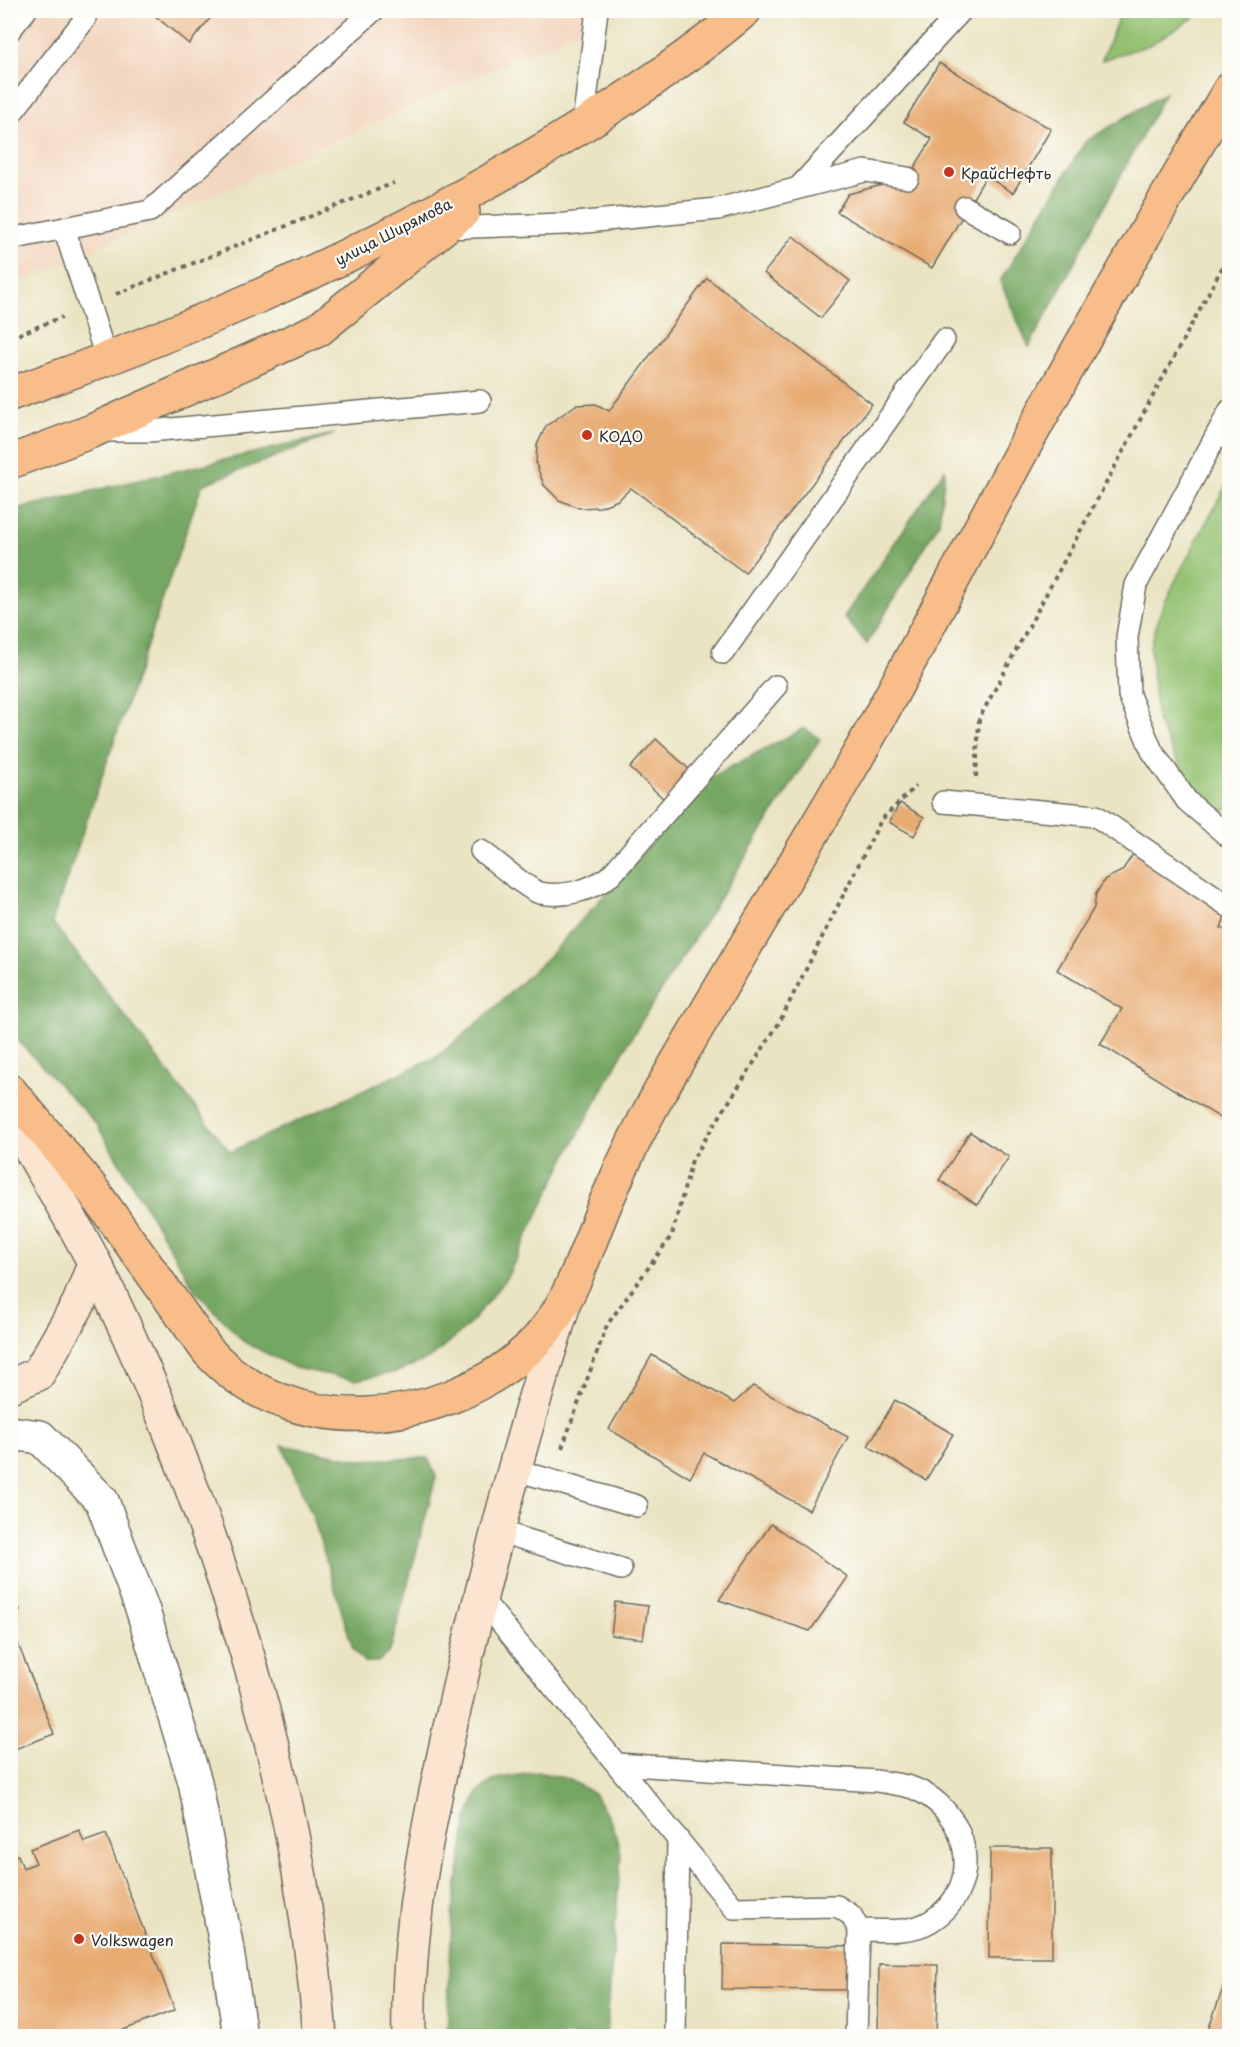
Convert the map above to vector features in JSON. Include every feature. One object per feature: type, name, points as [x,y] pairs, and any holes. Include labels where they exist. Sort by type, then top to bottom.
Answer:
[{"type":"main road","name":"улица Ширямова","points":[[10,394],[107,360],[250,301],[387,236],[522,164],[627,98],[746,10]]},
{"type":"main road","points":[[409,2037],[408,1998],[414,1920],[424,1847],[480,1597],[513,1469],[564,1304],[610,1192],[660,1092],[864,744],[1041,416],[1230,89]]},
{"type":"main road","points":[[10,462],[92,431],[318,330],[522,164]]},
{"type":"main road","points":[[10,1091],[89,1185],[207,1350],[222,1367],[237,1378],[290,1404],[334,1415],[377,1415],[398,1413],[446,1398],[467,1390],[514,1362],[546,1332],[564,1304]]},
{"type":"main road","points":[[10,1114],[94,1264],[190,1483],[250,1666],[276,1763],[297,1858],[314,1956],[320,2037]]},
{"type":"main road","points":[[10,1386],[38,1374],[79,1303],[94,1264]]},
{"type":"street","points":[[10,1433],[40,1437],[102,1501],[143,1611],[195,1782],[226,1944],[240,2037]]},
{"type":"lane","points":[[10,30],[26,10]]},
{"type":"lane","points":[[10,239],[150,211],[374,10]]},
{"type":"lane","points":[[583,125],[597,10]]},
{"type":"lane","points":[[800,187],[962,10]]},
{"type":"lane","points":[[10,116],[85,20]]},
{"type":"lane","points":[[443,228],[565,224],[718,209],[865,171],[908,178]]},
{"type":"lane","points":[[965,207],[1010,233]]},
{"type":"lane","points":[[64,228],[107,360]]},
{"type":"lane","points":[[723,653],[944,340]]},
{"type":"lane","points":[[92,431],[149,431],[480,401]]},
{"type":"lane","points":[[1230,410],[1136,585],[1127,637],[1129,695],[1152,751],[1187,801],[1230,838]]},
{"type":"lane","points":[[482,851],[538,892],[574,893],[596,888],[611,875],[776,686]]},
{"type":"lane","points":[[942,802],[1096,816],[1230,908]]},
{"type":"lane","points":[[513,1469],[637,1506]]},
{"type":"lane","points":[[498,1531],[621,1569]]},
{"type":"lane","points":[[480,1597],[734,1908],[837,1906],[851,1915],[859,1930],[856,2037]]},
{"type":"lane","points":[[617,1764],[876,1781],[913,1788],[938,1804],[957,1826],[966,1852],[965,1875],[952,1900],[932,1921],[909,1929],[859,1930]]},
{"type":"lane","points":[[675,2037],[678,1839]]},
{"type":"path","points":[[10,338],[394,183]]},
{"type":"path","points":[[974,805],[979,719],[1230,253]]},
{"type":"path","points":[[562,1448],[607,1325],[672,1235],[692,1160],[779,1023],[881,820],[918,785]]},
{"type":"shaded area","points":[[11,10],[621,11],[11,287]]},
{"type":"green space","points":[[1121,10],[1205,11],[1149,45],[1102,60]]},
{"type":"green space","points":[[1165,93],[1029,347],[1000,281],[1085,142]]},
{"type":"green space","points":[[334,434],[202,485],[52,922],[230,1152],[438,1056],[481,1020],[548,957],[713,776],[804,728],[820,739],[628,1043],[567,1155],[507,1277],[469,1325],[432,1357],[397,1372],[355,1380],[295,1368],[244,1342],[195,1290],[97,1125],[11,1033],[11,510]]},
{"type":"green space","points":[[945,469],[939,523],[867,644],[844,617]]},
{"type":"green space","points":[[1229,480],[1230,806],[1221,812],[1195,788],[1174,755],[1157,720],[1150,647],[1161,611],[1177,577]]},
{"type":"green space","points":[[282,1445],[360,1460],[428,1458],[436,1477],[390,1651],[378,1662],[364,1662],[353,1649],[313,1517]]},
{"type":"green space","points":[[537,1772],[569,1779],[594,1794],[612,1823],[621,1854],[606,2036],[447,2036],[452,1915],[467,1821],[478,1792],[495,1779]]},
{"type":"building","points":[[148,10],[217,10],[189,44]]},
{"type":"building","points":[[939,63],[1051,129],[1013,193],[986,176],[932,268],[837,212],[848,194],[908,178],[932,139],[904,122]]},
{"type":"building","points":[[793,236],[850,281],[821,318],[764,273]]},
{"type":"building","points":[[707,278],[872,404],[745,573],[631,488],[618,500],[600,507],[579,508],[559,500],[544,485],[536,464],[537,445],[546,426],[576,405],[596,404],[609,411]]},
{"type":"building","points":[[656,739],[691,771],[665,800],[630,768]]},
{"type":"building","points":[[900,803],[924,817],[914,836],[889,822]]},
{"type":"building","points":[[1137,848],[1227,911],[1221,928],[1230,933],[1230,1124],[1100,1044],[1122,1009],[1057,970],[1094,908],[1096,894],[1105,879],[1122,871]]},
{"type":"building","points":[[970,1132],[1009,1157],[977,1205],[939,1180]]},
{"type":"building","points":[[652,1355],[734,1403],[753,1386],[848,1437],[809,1510],[704,1453],[690,1478],[609,1429]]},
{"type":"building","points":[[895,1400],[953,1434],[926,1480],[868,1446]]},
{"type":"building","points":[[771,1524],[848,1577],[810,1631],[719,1600]]},
{"type":"building","points":[[10,1586],[20,1610],[10,1614]]},
{"type":"building","points":[[615,1602],[648,1606],[643,1639],[611,1635]]},
{"type":"building","points":[[10,1624],[54,1734],[10,1751]]},
{"type":"building","name":"Volkswagen","points":[[79,1830],[84,1842],[106,1834],[175,2010],[108,2036],[10,2036],[10,1858],[18,1855],[23,1868],[36,1863],[30,1849]]},
{"type":"building","points":[[990,1848],[1052,1848],[1052,1958],[989,1958]]},
{"type":"building","points":[[723,1944],[850,1946],[849,1990],[722,1989]]},
{"type":"building","points":[[879,1964],[938,1965],[936,2036],[878,2036]]},
{"type":"building","points":[[1229,1971],[1230,2036],[1206,2036]]},
{"type":"place","name":"КрайсНефть","points":[[949,172]]},
{"type":"place","name":"КОДО","points":[[587,435]]},
{"type":"place","name":"Volkswagen","points":[[79,1939]]}]
